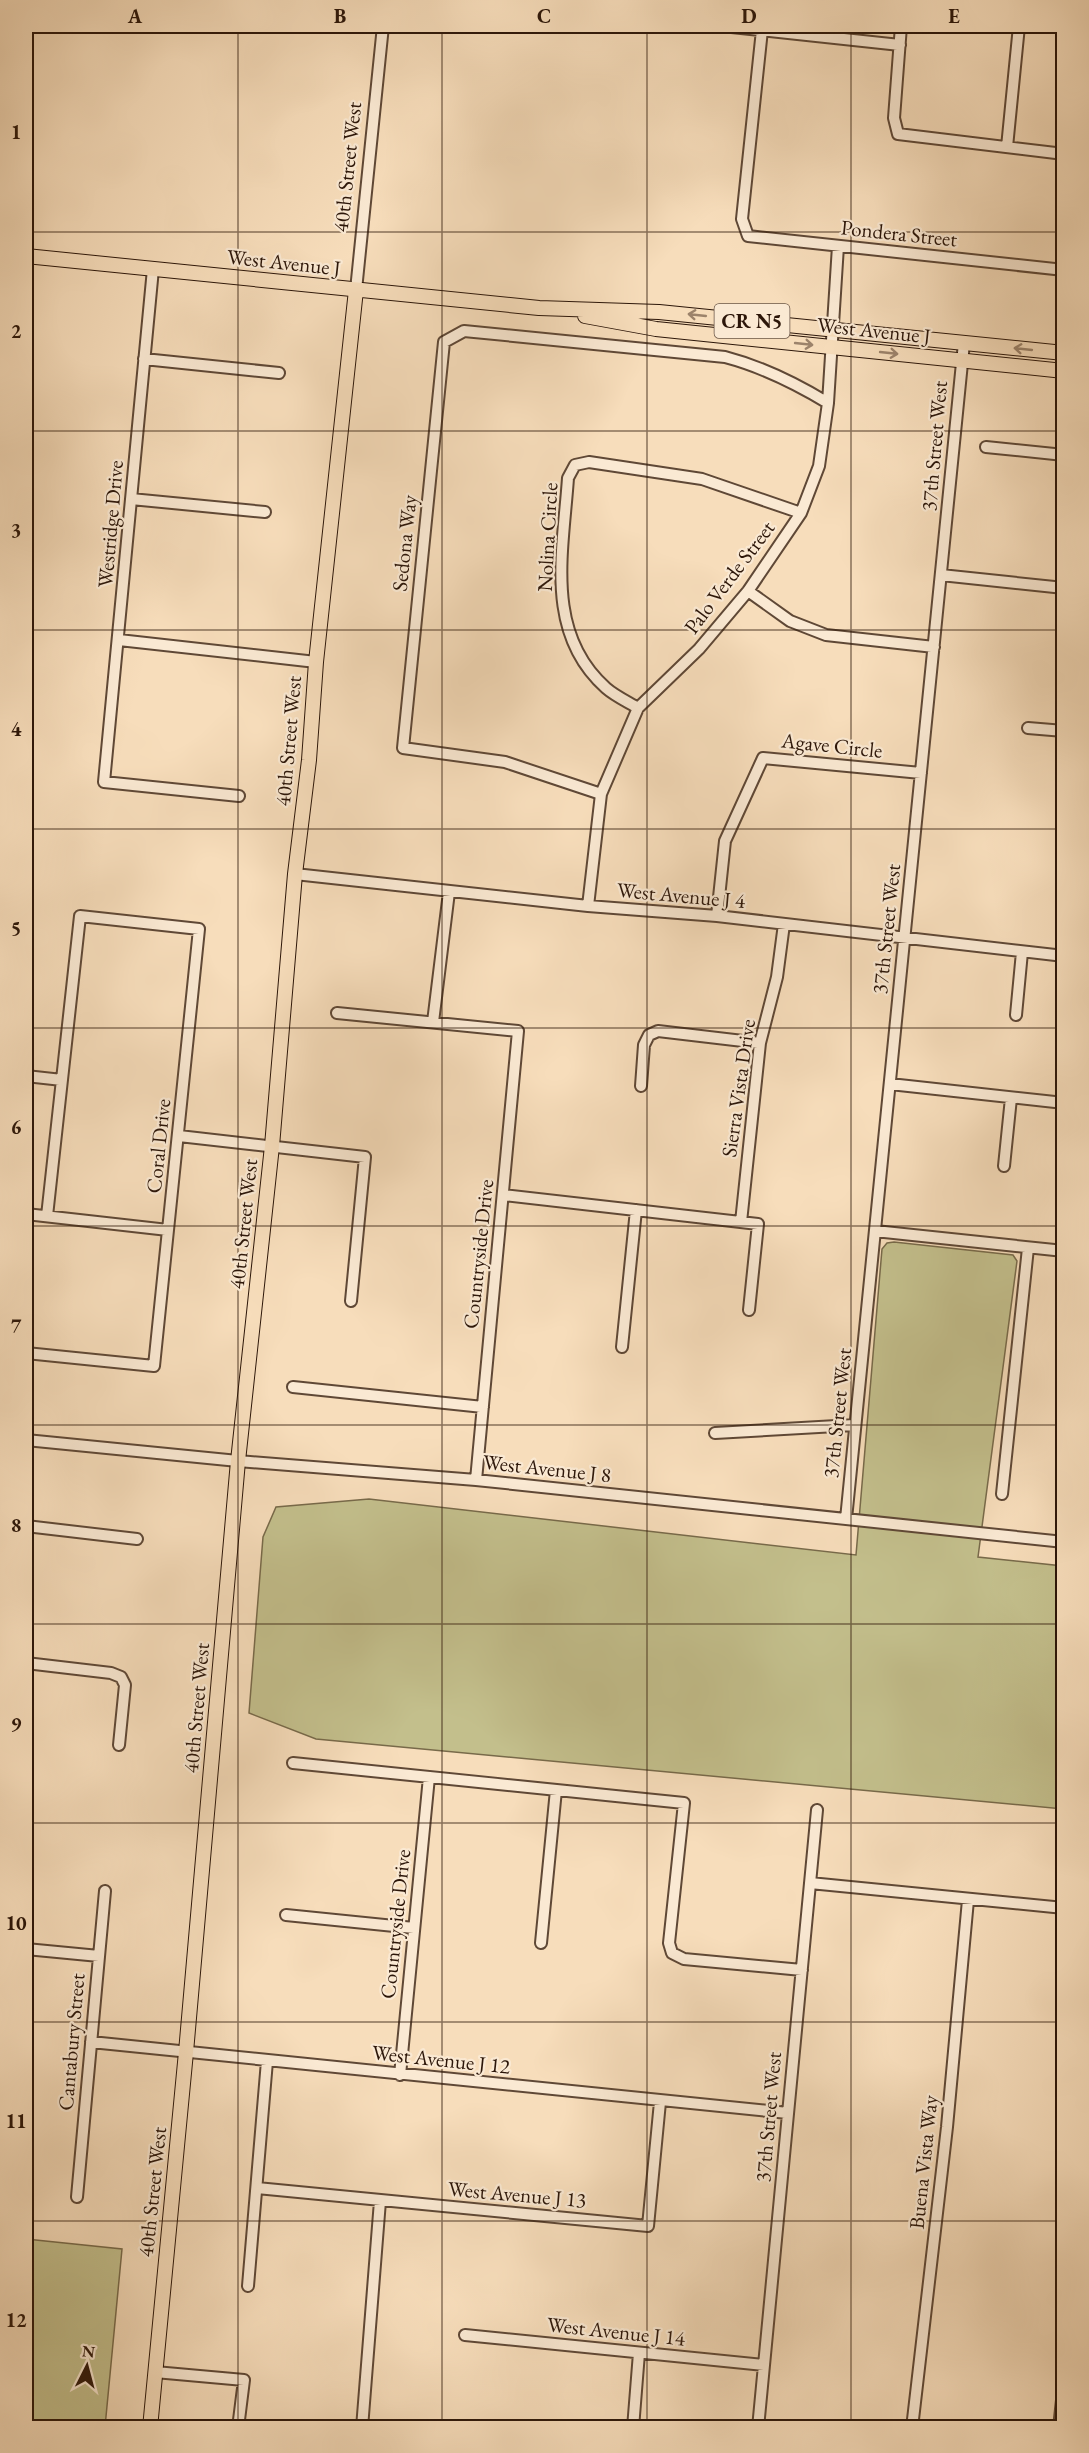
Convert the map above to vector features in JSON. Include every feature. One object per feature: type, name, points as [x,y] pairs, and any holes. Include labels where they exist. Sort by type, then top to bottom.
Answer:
[{"type":"main road","name":"West Avenue J","points":[[26,256],[538,308],[659,312],[1064,353]]},
{"type":"main road","name":"40th Street West","points":[[150,2427],[186,2052],[238,1461],[272,1146],[295,874],[309,760],[315,662],[356,290]]},
{"type":"main road","name":"West Avenue J","points":[[538,308],[656,329],[1064,371]]},
{"type":"street","name":"40th Street West","points":[[356,290],[383,26]]},
{"type":"street","points":[[722,26],[900,45]]},
{"type":"street","points":[[901,26],[894,117],[898,134],[1064,154]]},
{"type":"street","points":[[1006,147],[1019,26]]},
{"type":"street","name":"Pondera Street","points":[[762,30],[742,219],[748,236],[1064,270]]},
{"type":"street","name":"Palo Verde Street","points":[[588,906],[601,794],[638,708],[699,649],[748,591],[801,513],[819,466],[828,403],[838,246]]},
{"type":"street","name":"Westridge Drive","points":[[153,269],[104,782],[240,796]]},
{"type":"street","name":"Sedona Way","points":[[601,794],[505,762],[403,748],[444,342],[464,331],[725,357],[755,365],[780,376],[828,403]]},
{"type":"street","name":"37th Street West","points":[[846,1519],[964,343]]},
{"type":"street","points":[[144,359],[279,373]]},
{"type":"street","points":[[986,447],[1064,455]]},
{"type":"street","name":"Nolina Circle","points":[[638,708],[606,688],[576,653],[566,627],[560,587],[568,478],[575,465],[589,462],[702,479],[801,513]]},
{"type":"street","points":[[131,499],[266,512]]},
{"type":"street","points":[[941,575],[1064,588]]},
{"type":"street","points":[[748,591],[790,621],[826,635],[934,647]]},
{"type":"street","points":[[119,640],[315,662]]},
{"type":"street","points":[[1028,728],[1064,731]]},
{"type":"street","name":"Agave Circle","points":[[717,916],[725,841],[763,758],[921,773]]},
{"type":"street","name":"West Avenue J 4","points":[[295,874],[588,906],[717,916],[1064,956]]},
{"type":"street","points":[[337,1013],[433,1022],[449,892]]},
{"type":"street","name":"Coral Drive","points":[[26,1353],[154,1366],[199,929],[80,916],[62,1080]]},
{"type":"street","name":"Sierra Vista Drive","points":[[741,1222],[760,1043],[777,977],[784,924]]},
{"type":"street","points":[[1016,1015],[1022,952]]},
{"type":"street","name":"Countryside Drive","points":[[433,1022],[518,1031],[476,1480]]},
{"type":"street","points":[[641,1086],[644,1045],[649,1035],[658,1031],[760,1043]]},
{"type":"street","points":[[26,1076],[62,1080],[47,1216]]},
{"type":"street","points":[[890,1084],[1064,1103]]},
{"type":"street","points":[[1004,1166],[1011,1098]]},
{"type":"street","points":[[179,1136],[365,1157],[351,1301]]},
{"type":"street","points":[[504,1195],[758,1224],[748,1310]]},
{"type":"street","points":[[622,1347],[636,1210]]},
{"type":"street","points":[[26,1214],[168,1230]]},
{"type":"street","points":[[875,1231],[1064,1251]]},
{"type":"street","points":[[1002,1494],[1028,1248]]},
{"type":"street","points":[[293,1387],[483,1407]]},
{"type":"street","points":[[715,1433],[855,1425]]},
{"type":"street","name":"West Avenue J 8","points":[[26,1440],[238,1461],[476,1480],[1064,1542]]},
{"type":"street","points":[[26,1526],[136,1539]]},
{"type":"street","points":[[26,1663],[111,1673],[121,1677],[125,1685],[119,1745]]},
{"type":"street","points":[[293,1763],[684,1803],[669,1943],[672,1953],[684,1959],[802,1970]]},
{"type":"street","name":"Countryside Drive","points":[[400,2075],[429,1777]]},
{"type":"street","points":[[541,1943],[556,1790]]},
{"type":"street","name":"37th Street West","points":[[758,2427],[817,1810]]},
{"type":"street","points":[[810,1883],[1064,1908]]},
{"type":"street","name":"Cantabury Street","points":[[77,2197],[105,1891]]},
{"type":"street","name":"Buena Vista Way","points":[[912,2427],[947,2127],[968,1900]]},
{"type":"street","points":[[286,1915],[414,1928]]},
{"type":"street","points":[[26,1949],[99,1956]]},
{"type":"street","name":"West Avenue J 12","points":[[91,2042],[788,2114]]},
{"type":"street","points":[[248,2286],[267,2061]]},
{"type":"street","name":"West Avenue J 13","points":[[257,2188],[648,2226],[660,2102]]},
{"type":"street","points":[[362,2427],[380,2201]]},
{"type":"street","name":"West Avenue J 14","points":[[465,2335],[764,2365]]},
{"type":"street","points":[[633,2427],[639,2353]]},
{"type":"street","points":[[155,2372],[244,2380],[238,2427]]},
{"type":"street","points":[[1059,2427],[1064,2381]]},
{"type":"shaded area","points":[[887,1243],[1013,1255],[1017,1261],[978,1557],[1063,1566],[1063,1809],[316,1739],[249,1713],[263,1537],[276,1507],[369,1499],[856,1555],[882,1249]]},
{"type":"shaded area","points":[[26,2239],[122,2249],[105,2427],[26,2427]]}]
